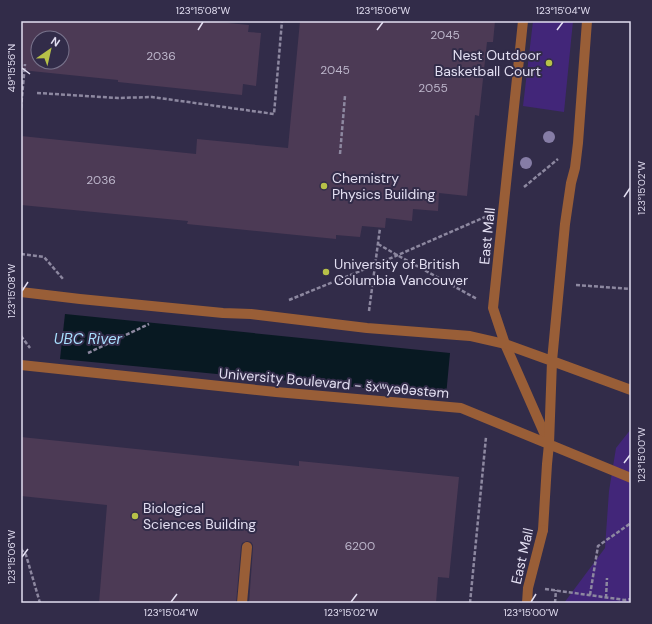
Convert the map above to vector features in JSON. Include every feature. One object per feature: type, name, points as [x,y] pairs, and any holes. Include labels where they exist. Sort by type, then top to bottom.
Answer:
[{"type":"street","name":"East Mall","points":[[523,21],[493,308],[505,344],[549,444]]},
{"type":"street","name":"East Mall","points":[[527,603],[528,588],[543,530],[549,444],[552,361],[565,224],[578,143],[587,21]]},
{"type":"street","points":[[21,292],[223,313],[251,314],[367,328],[470,336],[505,344],[631,390]]},
{"type":"street","name":"University Boulevard - šxʷyəθəstəm","points":[[21,365],[276,392],[461,408],[631,478]]},
{"type":"street","points":[[242,603],[246,547]]},
{"type":"path","points":[[37,93],[118,98],[152,97],[274,114],[282,21]]},
{"type":"path","points":[[21,108],[25,64]]},
{"type":"path","points":[[345,96],[340,154],[345,96]]},
{"type":"path","points":[[288,300],[375,265],[492,214],[578,143]]},
{"type":"path","points":[[367,328],[380,228]]},
{"type":"path","points":[[378,244],[493,308]]},
{"type":"path","points":[[21,254],[44,257],[80,299]]},
{"type":"path","points":[[559,284],[631,289]]},
{"type":"path","points":[[85,355],[154,322]]},
{"type":"path","points":[[470,603],[488,419]]},
{"type":"path","points":[[590,595],[598,546],[631,523]]},
{"type":"path","points":[[21,549],[26,555],[40,603]]},
{"type":"path","points":[[606,598],[607,578]]},
{"type":"path","points":[[528,588],[556,590],[624,602],[631,599]]},
{"type":"path","points":[[555,603],[556,590]]},
{"type":"shaded area","name":"Nest Outdoor Basketball Court","points":[[533,21],[573,21],[564,112],[523,106]]},
{"type":"shaded area","points":[[631,429],[631,603],[564,603],[605,548],[609,491],[616,448]]},
{"type":"water","name":"UBC River","points":[[65,314],[450,353],[446,396],[60,359]]},
{"type":"building","points":[[21,21],[207,21],[249,25],[248,32],[261,33],[256,86],[243,84],[242,95],[118,82],[118,80],[21,70]]},
{"type":"building","points":[[300,21],[495,21],[493,42],[487,42],[479,116],[475,115],[467,196],[439,193],[438,211],[413,209],[412,221],[386,218],[385,228],[362,226],[360,237],[336,235],[336,239],[187,224],[188,221],[21,205],[21,136],[196,154],[197,139],[288,148]]},
{"type":"building","points":[[21,437],[299,466],[299,461],[459,477],[449,578],[438,577],[436,603],[249,603],[253,545],[251,542],[247,541],[242,543],[241,546],[236,603],[99,603],[107,505],[21,496]]},
{"type":"place","name":"Nest Outdoor Basketball Court","points":[[549,63]]},
{"type":"place","name":"Chemistry Physics Building","points":[[324,186]]},
{"type":"place","name":"University of British Columbia Vancouver","points":[[326,272]]},
{"type":"place","name":"Biological Sciences Building","points":[[135,516]]}]
